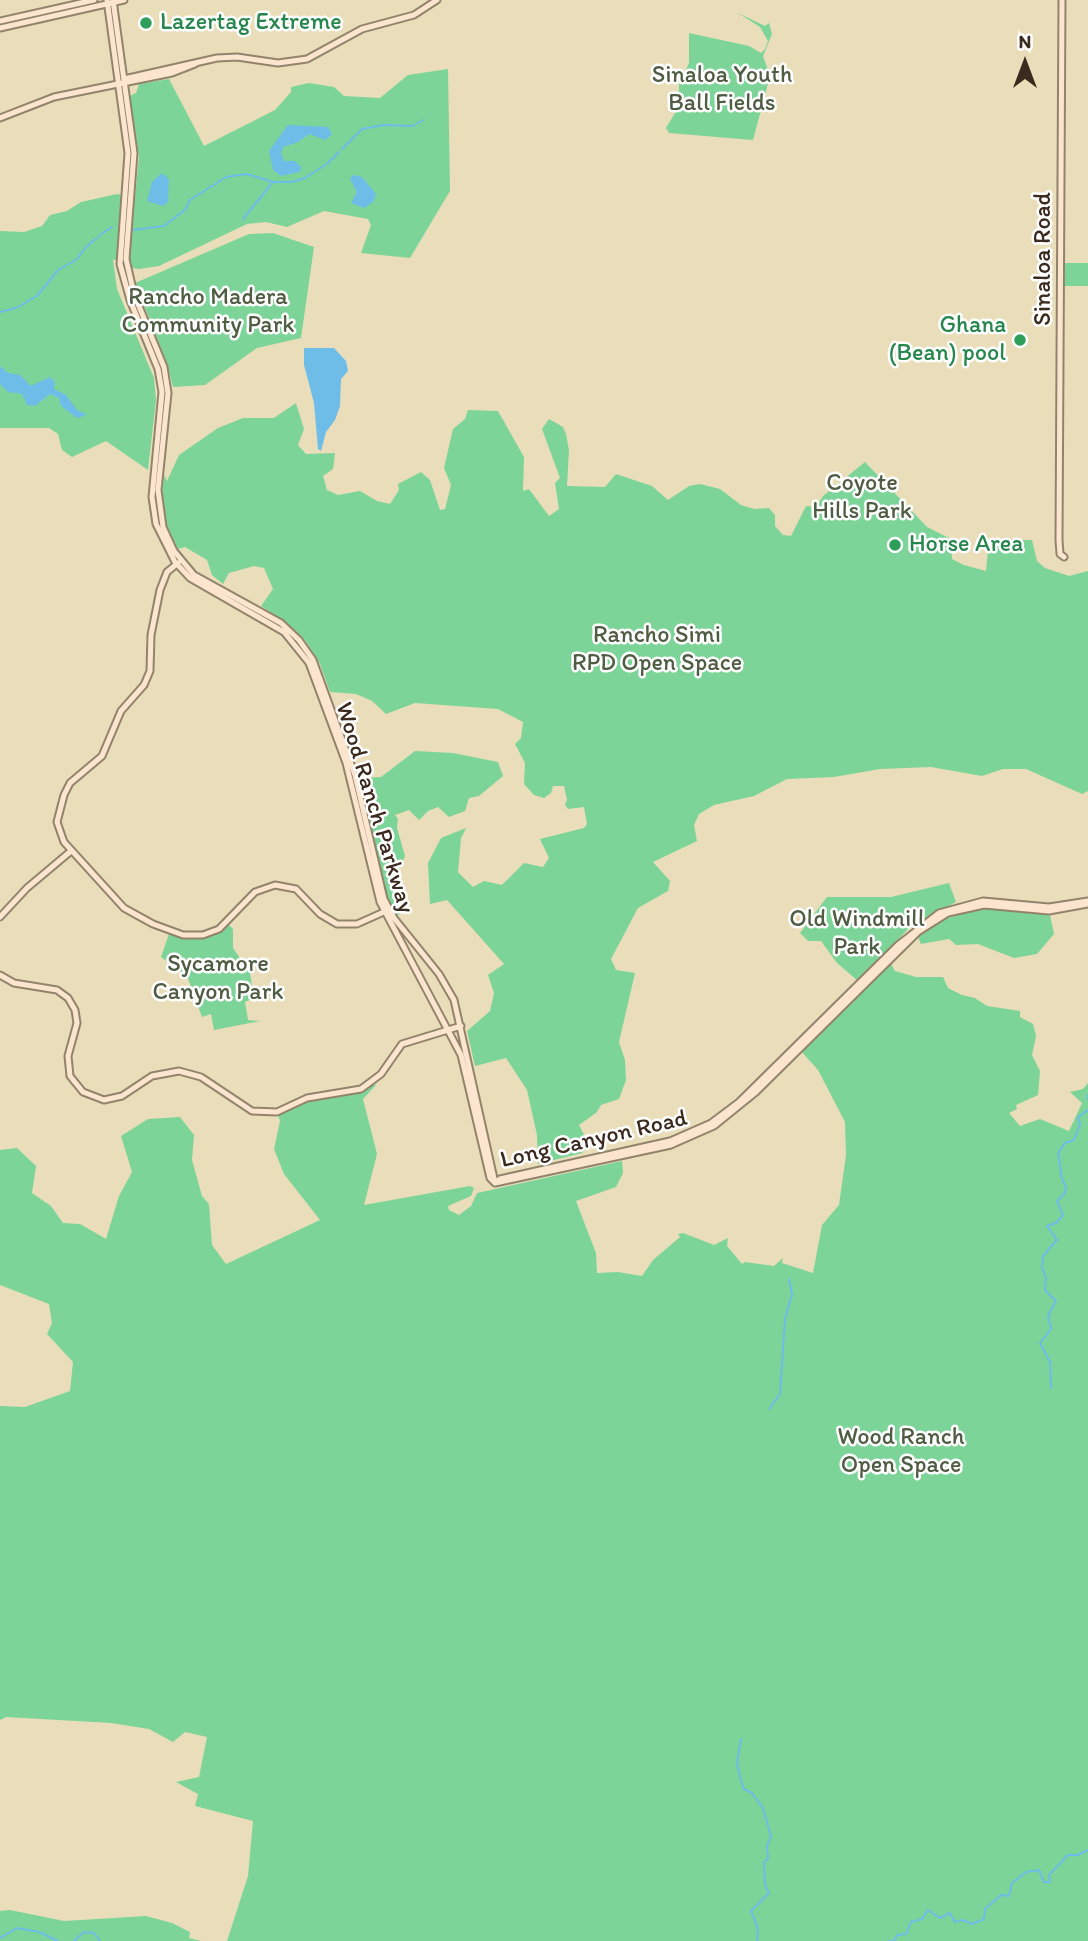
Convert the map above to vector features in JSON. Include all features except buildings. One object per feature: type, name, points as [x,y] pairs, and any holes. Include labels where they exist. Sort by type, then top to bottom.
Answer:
[{"type":"main road","points":[[0,21],[94,0]]},
{"type":"main road","points":[[0,28],[124,0]]},
{"type":"main road","points":[[0,118],[43,100],[123,81],[172,73],[197,62],[225,57],[278,62],[307,59],[362,29],[414,15],[438,0]]},
{"type":"main road","name":"Sinaloa Road","points":[[1062,0],[1059,540],[1060,554],[1064,558]]},
{"type":"main road","name":"Wood Ranch Parkway","points":[[110,2],[123,81],[128,153],[120,264],[160,381],[162,404],[152,497],[162,540],[179,564],[208,585],[281,623],[309,653],[355,775],[386,911],[461,1055],[490,1178],[495,1183]]},
{"type":"main road","points":[[179,564],[167,572],[167,578],[160,590],[150,635],[148,678],[121,711],[102,756],[70,783],[59,809],[58,831],[71,851],[124,908],[183,935],[203,935],[219,929],[255,892],[275,885],[296,889],[323,916],[337,924],[357,924],[386,911]]},
{"type":"main road","points":[[0,917],[27,888],[71,851]]},
{"type":"main road","name":"Long Canyon Road","points":[[495,1183],[671,1145],[714,1126],[756,1092],[918,932],[948,913],[984,905],[1049,911],[1088,902]]},
{"type":"main road","name":"Wood Ranch Parkway","points":[[386,911],[446,984],[461,1026],[495,1183]]},
{"type":"main road","points":[[0,975],[14,983],[57,990],[68,998],[75,1010],[77,1023],[68,1056],[70,1076],[83,1092],[104,1100],[122,1096],[152,1076],[179,1071],[201,1077],[252,1111],[277,1112],[307,1098],[360,1089],[381,1074],[402,1044],[461,1026]]},
{"type":"green space","name":"Sinaloa Youth Ball Fields","points":[[738,13],[765,26],[769,23],[772,34],[763,56],[770,76],[753,140],[669,133],[666,128],[679,106],[679,85],[689,63],[689,33],[749,46],[761,53],[765,49],[768,41],[760,27]]},
{"type":"green space","points":[[448,69],[450,191],[410,258],[361,253],[371,225],[368,219],[324,211],[287,227],[266,222],[247,224],[159,266],[139,269],[132,268],[129,257],[113,260],[117,289],[154,378],[156,400],[148,470],[106,441],[72,457],[62,450],[58,434],[49,428],[0,428],[0,231],[24,232],[42,226],[50,215],[67,211],[81,202],[117,194],[135,197],[139,157],[130,96],[136,93],[139,84],[169,79],[204,146],[275,110],[291,92],[291,87],[309,83],[334,87],[344,96],[380,98],[408,75]]},
{"type":"green space","name":"Rancho Madera Community Park","points":[[273,233],[314,247],[301,338],[257,348],[205,385],[173,387],[167,363],[135,283],[249,234]]},
{"type":"green space","points":[[1065,263],[1088,263],[1088,286],[1063,286]]},
{"type":"green space","name":"Rancho Simi RPD Open Space","points":[[296,403],[304,429],[298,445],[306,454],[335,453],[333,469],[323,476],[327,490],[338,495],[360,491],[377,501],[390,504],[399,490],[398,484],[421,472],[430,480],[440,510],[445,509],[451,485],[444,468],[453,429],[465,419],[468,410],[498,411],[524,457],[523,491],[529,489],[549,516],[559,509],[555,483],[560,478],[542,429],[549,419],[563,427],[566,434],[569,450],[567,486],[605,487],[616,474],[652,486],[668,500],[689,486],[700,484],[720,489],[741,505],[754,509],[769,508],[775,515],[775,526],[783,535],[791,536],[806,506],[816,507],[823,496],[865,462],[927,527],[951,539],[952,559],[964,565],[986,571],[989,540],[1032,540],[1037,561],[1045,568],[1069,576],[1088,571],[1088,791],[1082,794],[1026,769],[1003,769],[982,776],[931,767],[880,769],[834,777],[787,779],[754,796],[714,805],[699,814],[694,825],[697,841],[653,862],[670,881],[668,891],[638,908],[611,959],[616,970],[635,973],[619,1042],[625,1060],[626,1080],[619,1099],[601,1105],[596,1113],[579,1125],[590,1146],[582,1153],[538,1164],[537,1135],[527,1090],[506,1058],[475,1066],[467,1031],[490,1011],[494,993],[488,975],[504,964],[447,900],[430,904],[428,863],[441,838],[466,828],[461,838],[458,872],[473,887],[484,881],[502,885],[524,863],[543,867],[549,858],[540,839],[584,828],[587,824],[584,807],[568,809],[565,805],[567,800],[564,786],[553,786],[551,793],[544,798],[534,795],[524,784],[525,763],[515,744],[521,738],[523,722],[498,709],[415,703],[386,714],[372,701],[356,694],[330,692],[320,664],[305,640],[286,622],[261,606],[273,589],[264,568],[254,566],[229,573],[223,584],[212,575],[207,560],[185,547],[178,549],[167,526],[162,495],[164,475],[167,481],[179,455],[218,428],[243,418],[274,418]]},
{"type":"green space","points":[[415,751],[453,753],[498,762],[503,776],[479,796],[469,798],[465,811],[449,817],[438,807],[428,811],[419,820],[409,810],[395,815],[405,856],[399,870],[403,900],[401,913],[396,917],[386,898],[359,778],[381,777]]},
{"type":"green space","name":"Old Windmill Park","points":[[949,883],[956,902],[911,926],[858,981],[837,963],[821,941],[808,941],[800,933],[827,897],[891,897]]},
{"type":"green space","points":[[992,908],[1050,915],[1054,934],[1037,954],[1014,958],[978,944],[956,945],[949,939],[921,944],[918,937],[942,920],[976,909]]},
{"type":"green space","name":"Sycamore Canyon Park","points":[[229,925],[233,929],[233,948],[250,973],[254,998],[245,1002],[248,1020],[260,1021],[214,1030],[211,1014],[202,1017],[187,976],[161,957],[169,934],[187,939],[207,938]]},
{"type":"green space","name":"Wood Ranch Open Space","points":[[891,964],[895,971],[916,977],[943,977],[948,988],[975,998],[987,1006],[1020,1011],[1020,1017],[1033,1024],[1036,1036],[1032,1055],[1040,1071],[1038,1095],[1016,1105],[1017,1109],[1009,1113],[1020,1126],[1040,1119],[1069,1131],[1082,1103],[1070,1092],[1083,1089],[1088,1083],[1088,1941],[227,1941],[248,1876],[253,1821],[195,1806],[198,1794],[176,1782],[199,1777],[207,1737],[185,1732],[173,1742],[149,1729],[111,1723],[6,1717],[0,1720],[0,1406],[25,1407],[70,1391],[73,1362],[47,1334],[52,1323],[49,1304],[0,1285],[0,1150],[17,1148],[36,1166],[32,1193],[51,1206],[63,1223],[80,1224],[106,1239],[119,1196],[132,1172],[121,1136],[148,1119],[180,1117],[194,1135],[192,1160],[202,1196],[209,1204],[212,1245],[226,1264],[320,1220],[284,1174],[274,1149],[280,1121],[278,1115],[297,1103],[356,1093],[374,1084],[376,1085],[363,1099],[377,1154],[364,1205],[470,1186],[474,1188],[471,1196],[448,1206],[449,1210],[459,1215],[471,1206],[477,1193],[622,1161],[623,1173],[616,1187],[576,1201],[596,1253],[597,1273],[618,1272],[642,1276],[653,1260],[680,1237],[678,1234],[683,1233],[714,1245],[728,1238],[727,1246],[742,1264],[745,1262],[774,1266],[783,1258],[782,1263],[813,1273],[822,1225],[839,1205],[846,1155],[845,1122],[818,1070],[801,1051]]},
{"type":"green space","points":[[10,1910],[64,1921],[146,1916],[172,1923],[190,1932],[189,1938],[201,1941],[0,1941],[0,1911]]},
{"type":"water","points":[[288,125],[328,127],[332,134],[325,140],[309,134],[298,142],[283,147],[281,153],[284,161],[295,161],[302,168],[299,172],[281,176],[273,170],[269,151]]},
{"type":"water","points":[[162,173],[169,179],[168,202],[163,206],[147,201],[152,182]]},
{"type":"water","points":[[353,175],[362,177],[376,194],[373,202],[364,208],[351,203],[357,192],[350,179]]},
{"type":"water","points":[[304,348],[334,348],[346,361],[348,371],[341,379],[340,406],[335,420],[326,432],[321,451],[318,449],[314,403],[304,365]]},
{"type":"water","points":[[0,366],[8,373],[20,375],[31,386],[50,377],[55,382],[54,389],[66,395],[77,410],[87,415],[77,418],[61,406],[59,398],[50,394],[35,406],[27,405],[22,394],[8,392],[0,384]]},
{"type":"waterway","points":[[342,149],[362,129],[383,125],[413,126],[423,120]]},
{"type":"waterway","points":[[327,164],[339,152]]},
{"type":"waterway","points":[[133,230],[164,226],[186,209],[190,200],[226,177],[247,174],[273,182],[292,182],[305,178],[325,165]]},
{"type":"waterway","points":[[243,219],[273,182]]},
{"type":"waterway","points":[[100,235],[112,227]]},
{"type":"waterway","points":[[0,312],[16,308],[37,296],[58,270],[76,260],[98,237]]},
{"type":"waterway","points":[[1051,1388],[1050,1362],[1040,1343],[1051,1329],[1048,1316],[1056,1301],[1045,1290],[1043,1256],[1057,1240],[1047,1226],[1056,1223],[1063,1215],[1057,1201],[1065,1193],[1066,1186],[1062,1179],[1058,1153],[1065,1143],[1074,1140],[1080,1124],[1078,1117],[1088,1110]]},
{"type":"waterway","points":[[769,1409],[780,1394],[785,1319],[792,1294],[789,1279]]},
{"type":"waterway","points":[[741,1739],[737,1763],[741,1781],[744,1789],[752,1793],[763,1808],[771,1836],[767,1846],[768,1859],[764,1862],[765,1885],[769,1893],[751,1911],[758,1928],[757,1941]]},
{"type":"waterway","points":[[894,1941],[897,1935],[906,1934],[911,1922],[922,1919],[928,1910],[940,1918],[950,1913],[955,1922],[963,1920],[972,1924],[984,1919],[985,1909],[1001,1895],[1009,1896],[1012,1883],[1026,1872],[1039,1870],[1044,1882],[1050,1882],[1049,1875],[1068,1855],[1078,1855],[1088,1850]]},
{"type":"waterway","points":[[0,1938],[17,1928],[39,1932],[58,1941]]},
{"type":"waterway","points":[[74,1941],[84,1932],[94,1933],[100,1941]]},
{"type":"place","name":"Lazertag Extreme","points":[[146,23]]},
{"type":"place","name":"Ghana (Bean) pool","points":[[1020,340]]},
{"type":"place","name":"Horse Area","points":[[895,545]]},
{"type":"park label","name":"Coyote Hills Park","points":[[862,498]]}]
